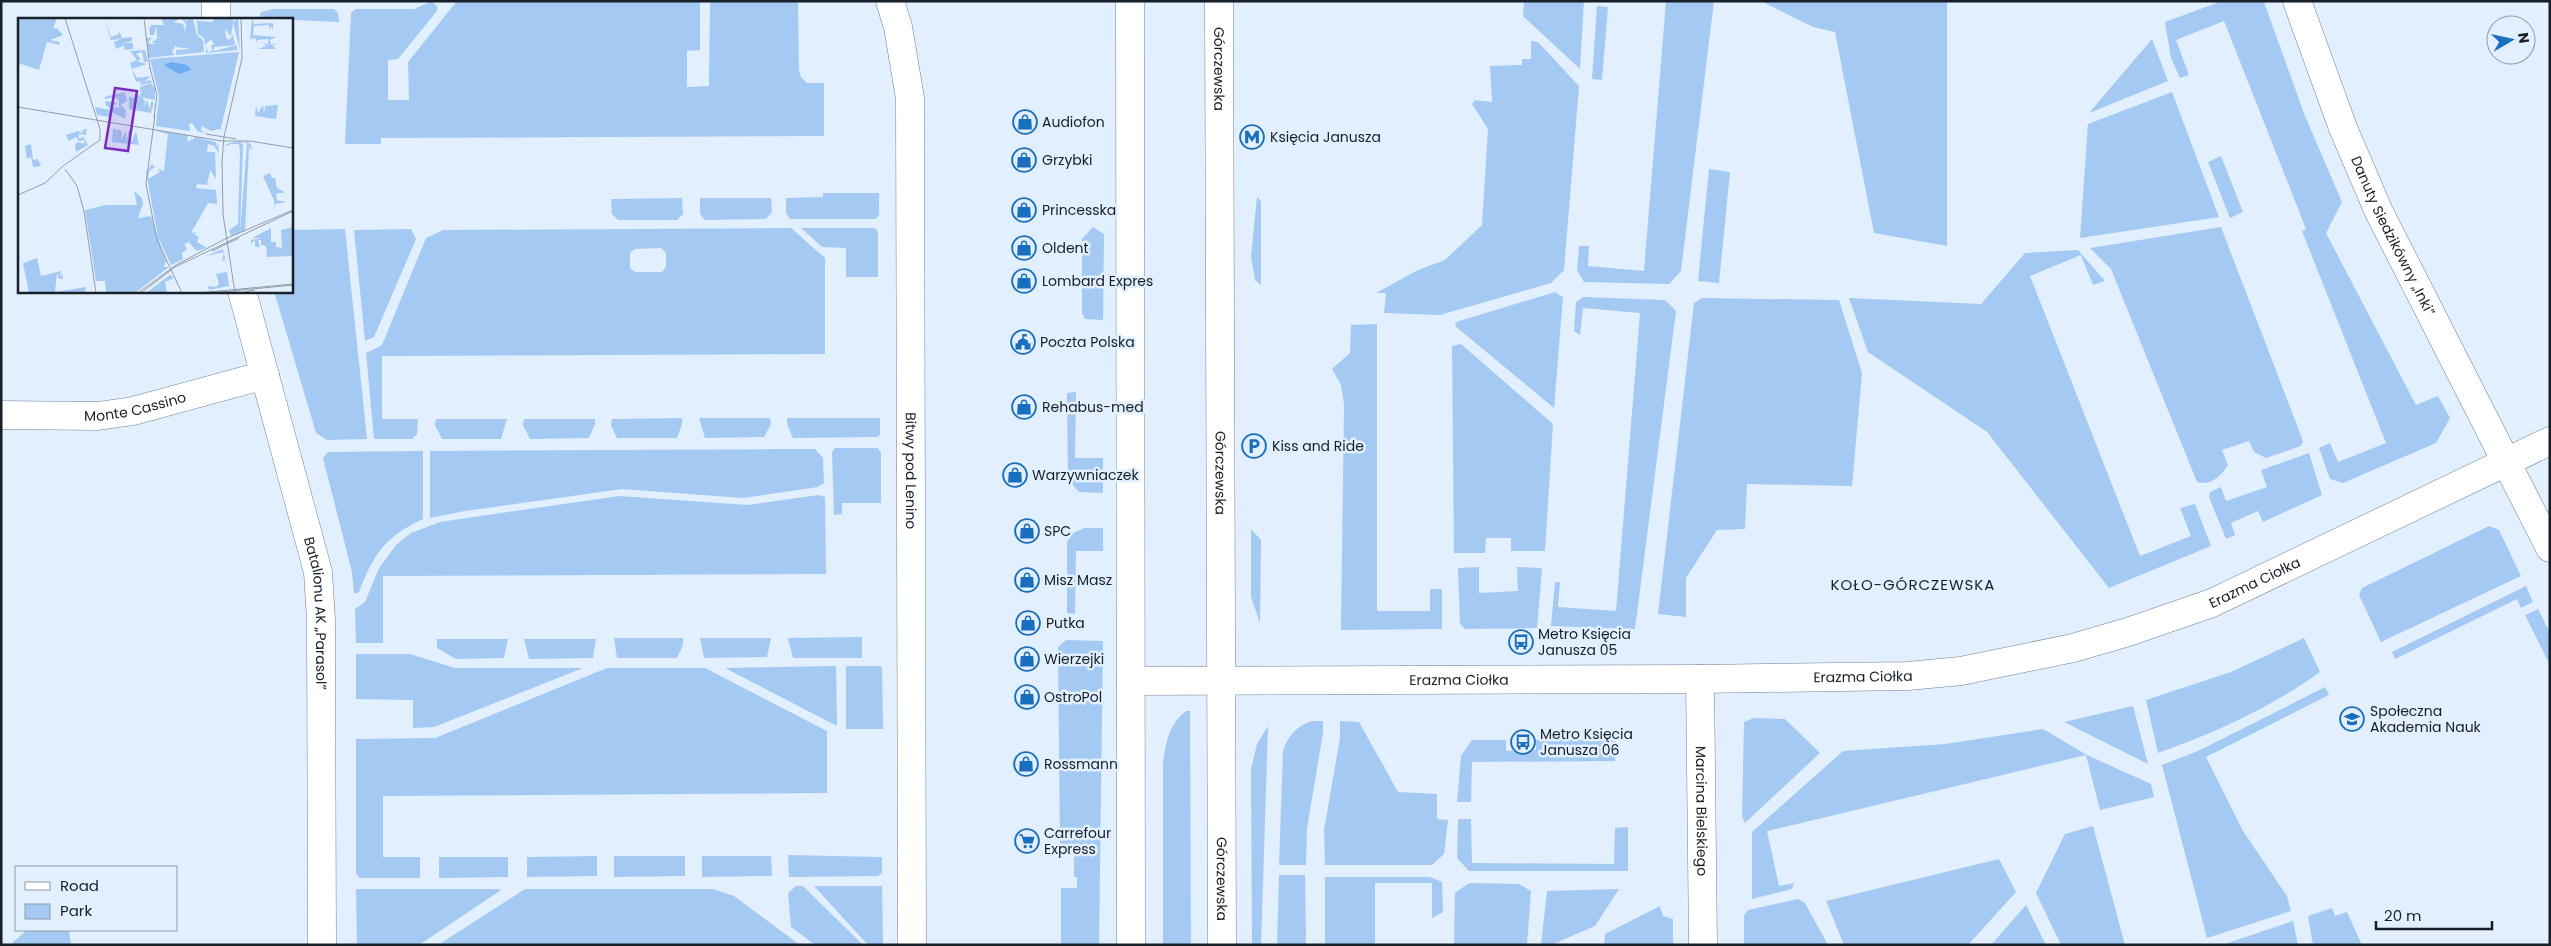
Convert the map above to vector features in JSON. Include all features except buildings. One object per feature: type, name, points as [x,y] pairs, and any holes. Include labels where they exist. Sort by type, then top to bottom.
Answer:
[{"type":"street","points":[[216,1],[216,18]]},
{"type":"street","name":"Bitwy pod Lenino","points":[[890,1],[898,27],[910,98],[912,945]]},
{"type":"street","points":[[1130,1],[1131,945]]},
{"type":"street","name":"Górczewska","points":[[1219,1],[1222,945]]},
{"type":"street","name":"Danuty Siedzikówny „Inki”","points":[[2297,1],[2343,128],[2379,212],[2550,548]]},
{"type":"street","name":"Batalionu AK „Parasol”","points":[[242,292],[318,572],[321,620],[322,945]]},
{"type":"street","name":"Monte Cassino","points":[[1,415],[98,416],[171,402],[265,375]]},
{"type":"street","name":"Erazma Ciołka","points":[[1131,681],[1700,679],[1908,676],[1961,671],[2073,648],[2128,632],[2212,603],[2550,441]]},
{"type":"street","name":"Marcina Bielskiego","points":[[1700,679],[1703,945]]},
{"type":"green space","points":[[432,1],[437,6],[437,11],[398,59],[388,60],[388,100],[409,100],[408,62],[457,1],[700,1],[700,50],[687,51],[687,87],[709,86],[710,1],[798,1],[799,70],[801,77],[807,83],[824,83],[824,136],[381,138],[381,144],[345,144],[351,13],[356,9],[414,9]]},
{"type":"green space","points":[[1524,1],[1584,1],[1580,69],[1523,16]]},
{"type":"green space","points":[[1666,1],[1714,1],[1681,271],[1669,284],[1584,282],[1577,270],[1579,246],[1589,246],[1588,266],[1644,271]]},
{"type":"green space","points":[[1761,1],[1947,1],[1947,246],[1874,233],[1835,32],[1813,27]]},
{"type":"green space","points":[[2222,1],[2264,2],[2305,116],[2342,202],[2326,233],[2416,405],[2438,396],[2450,418],[2436,443],[2343,483],[2330,479],[2319,448],[2330,443],[2338,462],[2386,443],[2302,231],[2306,229],[2224,21],[2176,40],[2189,75],[2180,78],[2171,58],[2165,22]]},
{"type":"green space","points":[[1597,6],[1608,7],[1602,80],[1592,79]]},
{"type":"green space","points":[[274,9],[334,9],[338,13],[339,22],[267,18],[260,16],[261,12]]},
{"type":"green space","points":[[2152,39],[2168,81],[2089,113]]},
{"type":"green space","points":[[1531,41],[1538,42],[1579,86],[1564,270],[1551,283],[1440,315],[1384,313],[1386,293],[1376,293],[1418,270],[1445,260],[1482,225],[1488,129],[1472,104],[1475,100],[1492,102],[1490,66],[1522,65],[1522,59],[1531,59]]},
{"type":"green space","points":[[2172,92],[2219,217],[2080,238],[2088,124]]},
{"type":"green space","points":[[2221,156],[2243,212],[2230,218],[2208,162]]},
{"type":"green space","points":[[1709,169],[1730,172],[1719,283],[1698,281]]},
{"type":"green space","points":[[823,193],[879,193],[879,215],[876,219],[790,219],[786,213],[786,198],[823,197]]},
{"type":"green space","points":[[1257,197],[1261,201],[1261,285],[1255,280],[1251,256]]},
{"type":"green space","points":[[682,198],[683,214],[677,220],[618,220],[612,214],[611,199]]},
{"type":"green space","points":[[700,198],[771,198],[772,212],[766,219],[705,220],[700,214]]},
{"type":"green space","points":[[1093,227],[1104,234],[1103,320],[1085,319],[1082,313],[1082,239]]},
{"type":"green space","points":[[2221,227],[2303,441],[2301,446],[2266,458],[2254,452],[2249,441],[2222,450],[2228,465],[2215,479],[2202,483],[2197,482],[2111,269],[2090,248]]},
{"type":"green space","points":[[791,228],[825,258],[825,354],[382,356],[382,419],[418,419],[417,434],[412,439],[374,439],[366,353],[382,345],[426,238],[443,230]],"holes":[[[661,248],[666,253],[666,267],[662,272],[635,272],[630,268],[630,253],[635,249]]]},
{"type":"green space","points":[[801,228],[875,228],[878,232],[878,277],[846,277],[846,248],[822,247]]},
{"type":"green space","points":[[345,229],[367,439],[327,440],[316,433],[274,292],[292,292],[292,230]]},
{"type":"green space","points":[[411,229],[416,239],[374,337],[365,341],[354,230]]},
{"type":"green space","points":[[2078,250],[2105,281],[2093,285],[2081,255],[2030,276],[2140,556],[2191,536],[2180,508],[2195,504],[2211,546],[2109,588],[1987,432],[1868,352],[1849,298],[1981,304],[2025,253]]},
{"type":"green space","points":[[1555,292],[1563,297],[1554,408],[1455,326],[1456,322]]},
{"type":"green space","points":[[1583,297],[1665,300],[1676,311],[1635,629],[1551,626],[1555,582],[1560,582],[1558,607],[1616,611],[1640,313],[1583,308],[1580,335],[1574,331],[1576,302]]},
{"type":"green space","points":[[1702,298],[1839,300],[1862,373],[1852,486],[1747,484],[1745,529],[1717,530],[1686,578],[1686,617],[1658,614],[1694,303]]},
{"type":"green space","points":[[1377,324],[1377,611],[1430,611],[1430,589],[1442,589],[1442,629],[1341,630],[1344,404],[1341,385],[1332,369],[1350,353],[1351,325]]},
{"type":"green space","points":[[1461,344],[1553,424],[1545,551],[1511,551],[1511,538],[1486,538],[1485,553],[1454,553],[1452,346]]},
{"type":"green space","points":[[1076,392],[1075,458],[1103,458],[1103,493],[1079,492],[1068,480],[1067,393]]},
{"type":"green space","points":[[682,418],[677,438],[617,438],[611,425],[612,419]]},
{"type":"green space","points":[[699,418],[770,418],[771,424],[764,437],[705,438]]},
{"type":"green space","points":[[787,418],[880,418],[880,435],[877,437],[793,438],[787,424]]},
{"type":"green space","points":[[436,419],[507,419],[501,439],[442,439],[435,425]]},
{"type":"green space","points":[[524,419],[595,419],[595,424],[589,438],[530,439],[523,425]]},
{"type":"green space","points":[[835,448],[878,448],[881,453],[881,503],[842,503],[842,514],[834,515],[832,452]]},
{"type":"green space","points":[[815,449],[823,458],[824,483],[818,487],[743,498],[622,489],[465,511],[430,518],[430,451]]},
{"type":"green space","points":[[423,451],[423,519],[399,533],[382,548],[370,567],[359,592],[354,594],[352,572],[323,458],[328,452]]},
{"type":"green space","points":[[2309,453],[2322,495],[2263,522],[2258,511],[2231,523],[2235,535],[2226,539],[2209,497],[2210,492],[2221,487],[2226,501],[2267,487],[2261,470]]},
{"type":"green space","points":[[818,495],[825,497],[826,574],[383,576],[383,643],[356,643],[355,609],[365,602],[379,568],[397,544],[411,533],[440,522],[619,496],[748,505]]},
{"type":"green space","points":[[2489,526],[2499,530],[2521,576],[2381,642],[2359,595],[2362,588]]},
{"type":"green space","points":[[1084,528],[1103,528],[1103,551],[1076,551],[1075,614],[1067,613],[1067,542],[1073,533]]},
{"type":"green space","points":[[1251,529],[1261,540],[1260,623],[1251,597]]},
{"type":"green space","points":[[1479,567],[1479,593],[1518,591],[1517,567],[1542,568],[1537,628],[1465,629],[1460,624],[1458,568]]},
{"type":"green space","points":[[2526,586],[2533,602],[2521,608],[2517,599],[2395,659],[2392,652]]},
{"type":"green space","points":[[2538,609],[2550,633],[2550,665],[2525,615]]},
{"type":"green space","points":[[862,637],[862,658],[793,658],[788,638]]},
{"type":"green space","points":[[614,638],[683,638],[683,645],[677,658],[617,658]]},
{"type":"green space","points":[[700,638],[771,638],[767,657],[704,658]]},
{"type":"green space","points":[[2304,638],[2320,672],[2263,708],[2200,737],[2158,753],[2146,700],[2231,672]]},
{"type":"green space","points":[[437,639],[508,639],[504,658],[456,659],[437,648]]},
{"type":"green space","points":[[524,639],[596,639],[593,658],[529,659]]},
{"type":"green space","points":[[1066,640],[1103,641],[1099,945],[1061,945],[1061,888],[1077,888],[1077,877],[1074,877],[1074,848],[1060,848],[1058,647]]},
{"type":"green space","points":[[356,654],[410,654],[455,668],[583,668],[434,727],[413,728],[413,700],[356,699]]},
{"type":"green space","points":[[836,666],[837,726],[725,668]]},
{"type":"green space","points":[[846,666],[880,666],[882,668],[883,729],[846,729]]},
{"type":"green space","points":[[607,668],[705,668],[827,731],[827,793],[383,796],[383,857],[420,857],[420,878],[360,878],[356,874],[356,739],[435,738]]},
{"type":"green space","points":[[2325,687],[2329,695],[2206,757],[2243,831],[2287,896],[2291,911],[2207,938],[2162,765],[2198,751]]},
{"type":"green space","points":[[2133,706],[2148,764],[2064,722]]},
{"type":"green space","points":[[1186,711],[1190,711],[1191,945],[1163,945],[1163,762],[1169,734],[1180,716]]},
{"type":"green space","points":[[1754,718],[1785,719],[1820,753],[1745,823],[1742,816],[1744,722]]},
{"type":"green space","points":[[1313,721],[1323,721],[1323,733],[1307,828],[1306,865],[1279,865],[1283,751],[1298,728]]},
{"type":"green space","points":[[1340,721],[1359,722],[1398,792],[1437,794],[1437,819],[1448,820],[1444,854],[1432,865],[1325,865],[1324,830],[1340,738]]},
{"type":"green space","points":[[1268,726],[1261,945],[1252,945],[1251,769],[1257,744]]},
{"type":"green space","points":[[2043,729],[2087,755],[2151,784],[2154,797],[2100,810],[2086,755],[1767,831],[1779,886],[1794,883],[1792,889],[1752,899],[1752,832],[1843,751],[1945,744]]},
{"type":"green space","points":[[1472,740],[1506,740],[1506,751],[1536,750],[1536,740],[1616,740],[1615,761],[1472,762],[1471,802],[1457,802],[1461,756]]},
{"type":"green space","points":[[1458,819],[1471,819],[1472,863],[1614,864],[1615,828],[1628,827],[1628,871],[1469,871],[1457,858]]},
{"type":"green space","points":[[2093,826],[2125,945],[2061,945],[2036,893],[2065,834]]},
{"type":"green space","points":[[788,855],[882,857],[882,873],[878,876],[789,877]]},
{"type":"green space","points":[[597,856],[597,876],[527,877],[527,857]]},
{"type":"green space","points":[[614,856],[685,856],[685,876],[614,877]]},
{"type":"green space","points":[[702,856],[771,856],[772,876],[702,877]]},
{"type":"green space","points":[[439,857],[508,857],[508,877],[439,878]]},
{"type":"green space","points":[[1999,859],[2016,892],[1968,945],[1844,945],[1826,901]]},
{"type":"green space","points":[[1279,875],[1305,875],[1306,945],[1277,945]]},
{"type":"green space","points":[[1325,877],[1430,877],[1442,882],[1443,912],[1432,918],[1432,883],[1375,883],[1375,945],[1325,945]]},
{"type":"green space","points":[[1469,883],[1519,884],[1531,891],[1527,945],[1454,945],[1455,893]]},
{"type":"green space","points":[[796,886],[803,886],[863,945],[815,945],[791,927],[788,893]]},
{"type":"green space","points":[[814,886],[882,886],[883,945],[868,945]]},
{"type":"green space","points":[[356,889],[501,890],[419,945],[357,945]]},
{"type":"green space","points":[[525,889],[713,889],[734,896],[800,945],[438,945]]},
{"type":"green space","points":[[1619,889],[1595,926],[1551,945],[1541,945],[1547,891]]},
{"type":"green space","points":[[1798,899],[1805,903],[1828,945],[1744,945],[1744,915],[1748,910]]},
{"type":"green space","points":[[2026,905],[2046,945],[1991,945]]},
{"type":"green space","points":[[1660,906],[1663,916],[1673,919],[1673,945],[1604,945],[1605,934]]},
{"type":"green space","points":[[2332,908],[2335,916],[2347,912],[2362,945],[2313,945],[2308,916]]},
{"type":"green space","points":[[2293,921],[2298,945],[2222,945]]},
{"type":"green space","points":[[26,931],[69,931],[71,945],[10,945]]},
{"type":"place","name":"Audiofon","points":[[1025,122]]},
{"type":"place","name":"Księcia Janusza","points":[[1252,137]]},
{"type":"place","name":"Grzybki","points":[[1024,160]]},
{"type":"place","name":"Princesska","points":[[1024,210]]},
{"type":"place","name":"Oldent","points":[[1024,248]]},
{"type":"place","name":"Lombard Expres","points":[[1024,281]]},
{"type":"place","name":"Poczta Polska","points":[[1023,342]]},
{"type":"place","name":"Rehabus-med","points":[[1024,407]]},
{"type":"place","name":"Kiss and Ride","points":[[1254,446]]},
{"type":"place","name":"Warzywniaczek","points":[[1015,475]]},
{"type":"place","name":"SPC","points":[[1027,531]]},
{"type":"place","name":"Misz Masz","points":[[1027,580]]},
{"type":"place","name":"Putka","points":[[1028,623]]},
{"type":"place","name":"Metro Księcia Janusza 05","points":[[1521,642]]},
{"type":"place","name":"Wierzejki","points":[[1027,659]]},
{"type":"place","name":"OstroPol","points":[[1027,697]]},
{"type":"place","name":"Społeczna Akademia Nauk","points":[[2352,719]]},
{"type":"place","name":"Metro Księcia Janusza 06","points":[[1523,742]]},
{"type":"place","name":"Rossmann","points":[[1026,764]]},
{"type":"place","name":"Carrefour Express","points":[[1027,841]]},
{"type":"district","name":"KOŁO-GÓRCZEWSKA","points":[[1913,585]]}]
